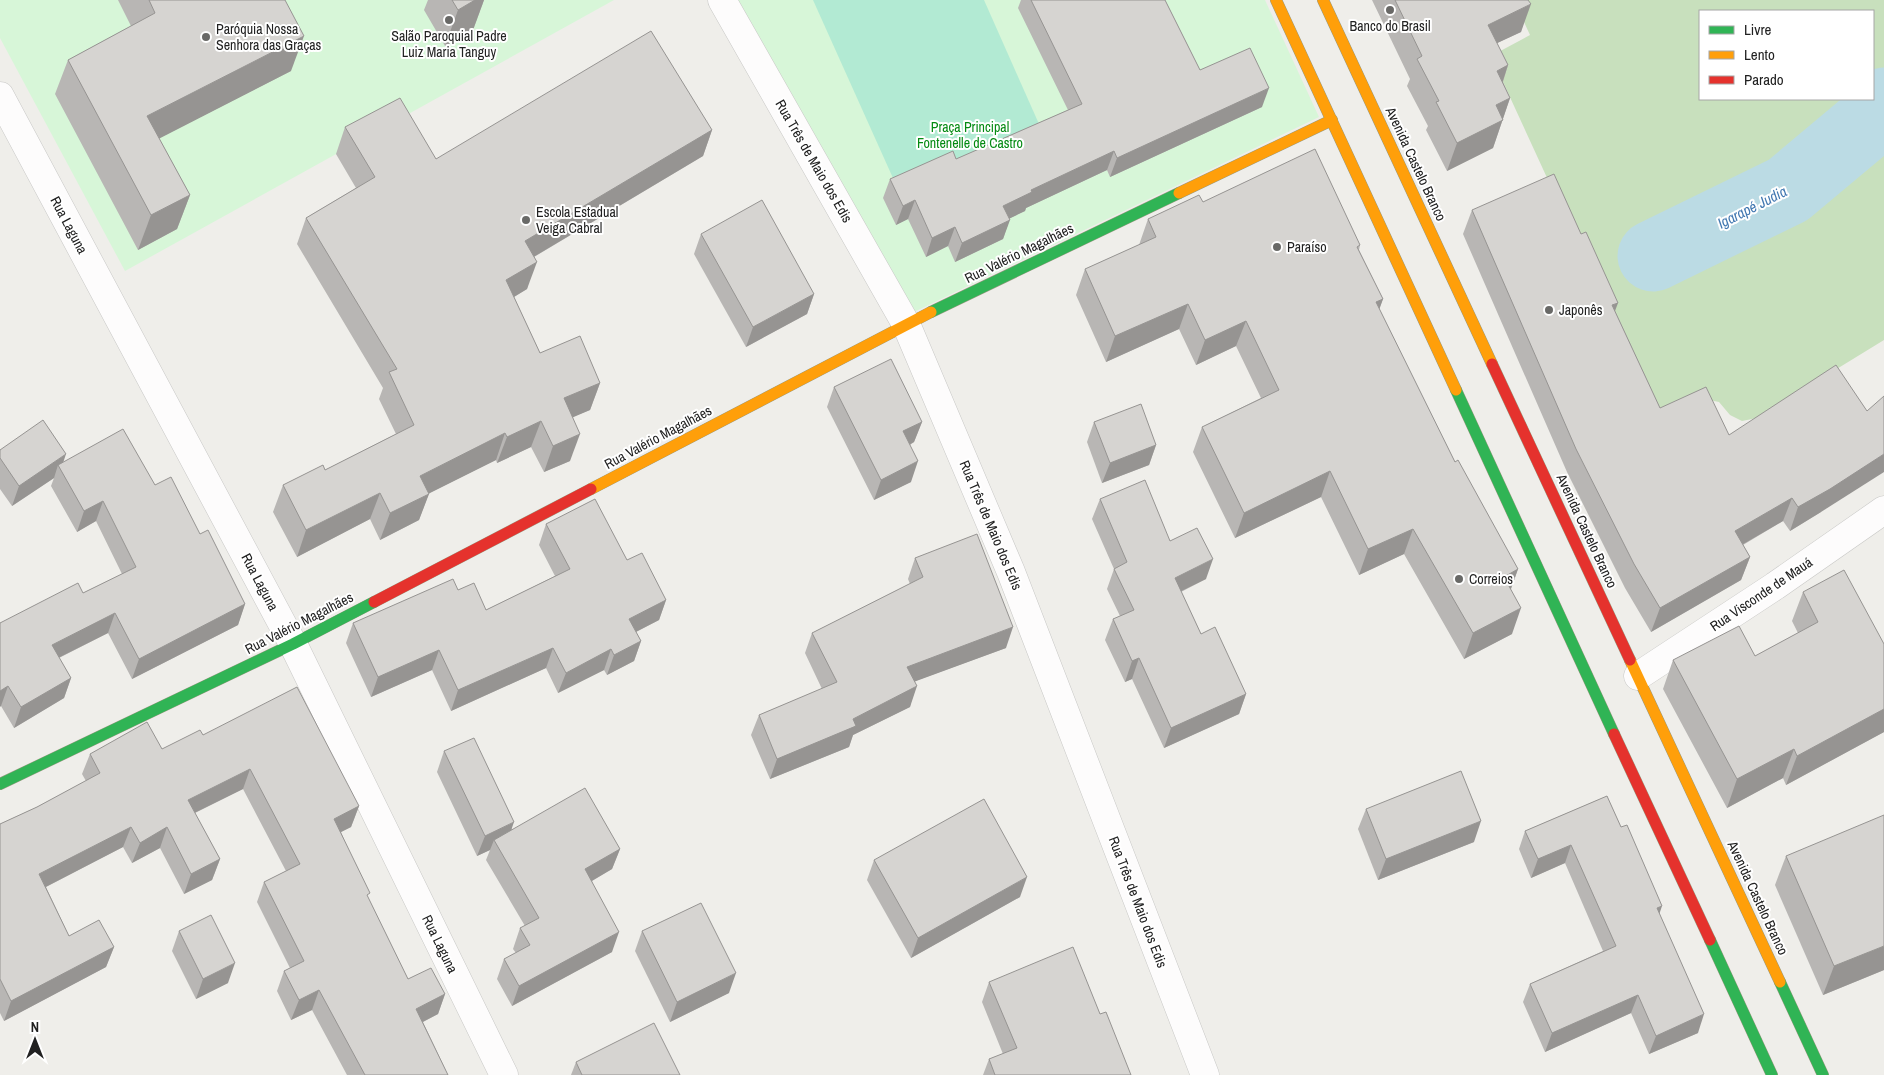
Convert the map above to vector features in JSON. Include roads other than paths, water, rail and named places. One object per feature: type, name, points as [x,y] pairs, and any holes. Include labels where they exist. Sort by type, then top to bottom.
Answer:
[{"type":"main road","points":[[1276,0],[1772,1075]]},
{"type":"main road","name":"Avenida Castelo Branco","points":[[1324,0],[1823,1075]]},
{"type":"main road","name":"Rua Valério Magalhães","points":[[0,784],[293,644],[906,324],[1332,120]]},
{"type":"street","name":"Rua Três de Maio dos Edis","points":[[722,0],[906,324],[1011,572],[1204,1075]]},
{"type":"street","name":"Rua Laguna","points":[[0,96],[293,644],[504,1075]]},
{"type":"street","name":"Rua Visconde de Mauá","points":[[1638,676],[1775,586],[1884,510]]},
{"type":"waterway","name":"Igarapé Judia","points":[[1653,256],[1788,190],[1868,123],[1884,103]]},
{"type":"place","name":"Banco do Brasil","points":[[1390,10]]},
{"type":"place","name":"Salão Paroquial Padre Luiz Maria Tanguy","points":[[449,20]]},
{"type":"place","name":"Paróquia Nossa Senhora das Graças","points":[[206,37]]},
{"type":"place","name":"Escola Estadual Veiga Cabral","points":[[526,220]]},
{"type":"place","name":"Paraíso","points":[[1277,247]]},
{"type":"place","name":"Japonês","points":[[1549,310]]},
{"type":"place","name":"Correios","points":[[1459,579]]},
{"type":"park label","name":"Praça Principal Fontenelle de Castro","points":[[970,136]]}]
